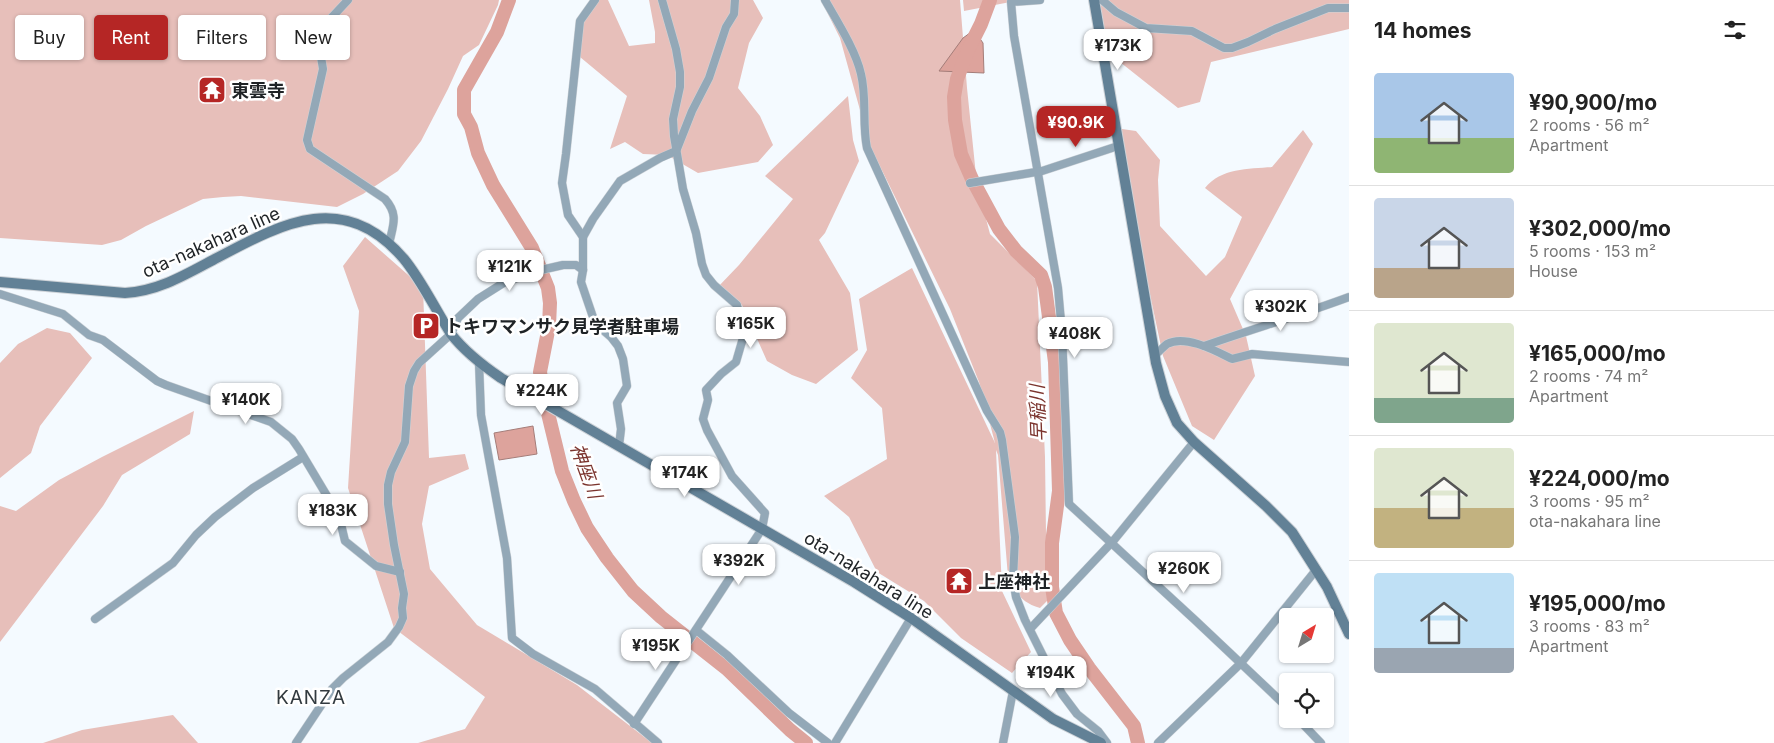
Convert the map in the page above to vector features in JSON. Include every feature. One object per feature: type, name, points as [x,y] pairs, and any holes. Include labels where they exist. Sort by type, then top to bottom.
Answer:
[{"type":"main road","points":[[1094,0],[1156,363],[1171,411],[1177,423],[1194,442],[1266,506],[1292,532],[1327,587],[1349,634]]},
{"type":"main road","name":"ota-nakahara line","points":[[0,282],[125,293],[138,292],[174,281],[265,233],[296,221],[324,217],[347,220],[363,226],[389,244],[405,261],[458,344],[479,363],[501,378],[854,582],[911,618],[1053,719],[1100,743]]},
{"type":"street","points":[[348,0],[317,33],[323,69],[307,140],[310,149],[385,199],[392,206],[395,217],[389,244]]},
{"type":"street","points":[[583,237],[568,215],[562,183],[580,21],[596,0]]},
{"type":"street","points":[[634,724],[762,529],[766,513],[732,476],[716,448],[703,419],[708,400],[706,390],[736,362],[743,338],[737,305],[706,276],[683,189],[676,151],[673,119],[680,87],[680,72],[676,49],[662,0]]},
{"type":"street","points":[[619,446],[621,429],[617,403],[627,386],[623,359],[618,346],[595,323],[581,282],[583,237],[620,181],[676,151],[692,111],[709,78],[726,27],[734,14],[735,0]]},
{"type":"street","points":[[826,0],[856,59],[861,74],[867,148],[986,411],[1000,432],[1014,530],[1013,579],[1016,597],[1062,694],[1077,714],[1098,731],[1107,743]]},
{"type":"street","points":[[1040,0],[1010,2],[1014,36],[1058,288],[1069,504],[1279,699]]},
{"type":"street","points":[[1102,0],[1116,12],[1146,28],[1192,31],[1224,48],[1232,48],[1248,42],[1328,8],[1349,8]]},
{"type":"street","points":[[970,183],[1042,171],[1118,146]]},
{"type":"street","points":[[296,743],[332,689],[388,642],[403,618],[404,594],[394,546],[388,504],[388,485],[405,442],[409,386],[414,371],[420,362],[451,334],[458,318],[471,305],[504,282],[563,265],[576,266],[583,270]]},
{"type":"street","points":[[0,294],[63,314],[89,335],[103,340],[157,381],[271,422],[292,439],[339,516],[345,541],[376,566],[400,572]]},
{"type":"street","points":[[1204,346],[1298,316],[1349,297]]},
{"type":"street","points":[[1155,355],[1168,343],[1184,341],[1204,346],[1232,359],[1252,354],[1349,362]]},
{"type":"street","points":[[479,363],[481,415],[507,558],[512,638],[533,654],[595,689],[658,743]]},
{"type":"street","points":[[1030,629],[1111,542],[1194,442]]},
{"type":"street","points":[[95,619],[173,563],[196,535],[215,517],[253,488],[303,457]]},
{"type":"street","points":[[1158,743],[1241,663],[1316,570]]},
{"type":"street","points":[[835,743],[911,618]]},
{"type":"street","points":[[696,630],[727,655],[789,713],[828,743]]},
{"type":"street","points":[[1003,743],[1013,691]]},
{"type":"street","points":[[1307,728],[1321,743]]},
{"type":"shaded area","points":[[0,0],[499,0],[479,45],[463,56],[421,141],[398,171],[363,194],[337,207],[241,196],[223,197],[203,199],[121,240],[102,245],[0,238]]},
{"type":"shaded area","points":[[595,0],[608,0],[629,46],[655,43],[655,32],[649,0],[753,0],[763,18],[749,43],[738,88],[760,116],[773,145],[758,162],[698,173],[667,155],[643,154],[625,142],[610,149],[627,96],[580,57],[580,21]]},
{"type":"shaded area","points":[[821,0],[960,0],[977,185],[990,234],[1037,281],[1045,457],[1046,535],[1056,592],[1040,608],[1020,597],[1008,577],[998,455],[996,450],[1002,591],[1031,652],[1012,673],[961,638],[924,601],[877,572],[849,517],[824,496],[887,459],[882,408],[851,378],[867,350],[859,299],[912,268],[995,443],[979,382],[950,309],[870,146],[840,38]]},
{"type":"shaded area","points":[[963,0],[1021,0],[964,11]]},
{"type":"shaded area","points":[[1094,0],[1349,0],[1349,29],[1211,62],[1200,102],[1178,108],[1101,47]]},
{"type":"shaded area","points":[[974,30],[983,43],[984,73],[939,71],[963,38]]},
{"type":"shaded area","points":[[848,96],[853,140],[859,161],[825,233],[819,240],[850,293],[858,350],[816,384],[792,375],[767,361],[742,305],[717,288],[739,265],[793,199],[765,176]]},
{"type":"shaded area","points":[[1115,128],[1136,131],[1160,160],[1158,180],[1160,226],[1206,276],[1225,257],[1242,217],[1205,188],[1211,181],[1227,173],[1244,169],[1272,167],[1303,130],[1313,144],[1230,299],[1246,336],[1255,376],[1214,440],[1192,426],[1163,356]]},
{"type":"shaded area","points":[[365,237],[423,288],[429,458],[465,454],[469,469],[429,486],[422,524],[430,569],[477,625],[577,685],[652,743],[418,743],[465,729],[485,697],[394,628],[348,488],[359,311],[343,266]]},
{"type":"shaded area","points":[[47,328],[70,333],[92,358],[40,426],[31,453],[0,478],[0,363],[18,344]]},
{"type":"shaded area","points":[[194,411],[190,434],[122,475],[103,506],[0,642],[0,506],[16,511],[59,480]]},
{"type":"shaded area","points":[[533,426],[537,454],[499,460],[494,433]]},
{"type":"shaded area","points":[[173,715],[198,743],[43,743],[82,730]]},
{"type":"waterway","name":"神座川","points":[[509,0],[497,32],[464,90],[464,114],[471,127],[478,153],[493,185],[532,248],[548,288],[550,303],[549,326],[540,372],[562,471],[587,528],[607,558],[633,591],[661,617],[727,669],[806,743]]},
{"type":"waterway","name":"早稲川","points":[[990,0],[957,79],[954,97],[955,120],[961,154],[999,229],[1016,251],[1041,275],[1045,287],[1055,362],[1059,491],[1052,543],[1052,587],[1056,613],[1070,640],[1089,668],[1134,726],[1138,743]]},
{"type":"place","name":"東雲寺","points":[[212,90]]},
{"type":"place","name":"トキワマンサク見学者駐車場","points":[[426,326]]},
{"type":"place","name":"上座神社","points":[[959,581]]},
{"type":"district","name":"KANZA","points":[[311,697]]}]
